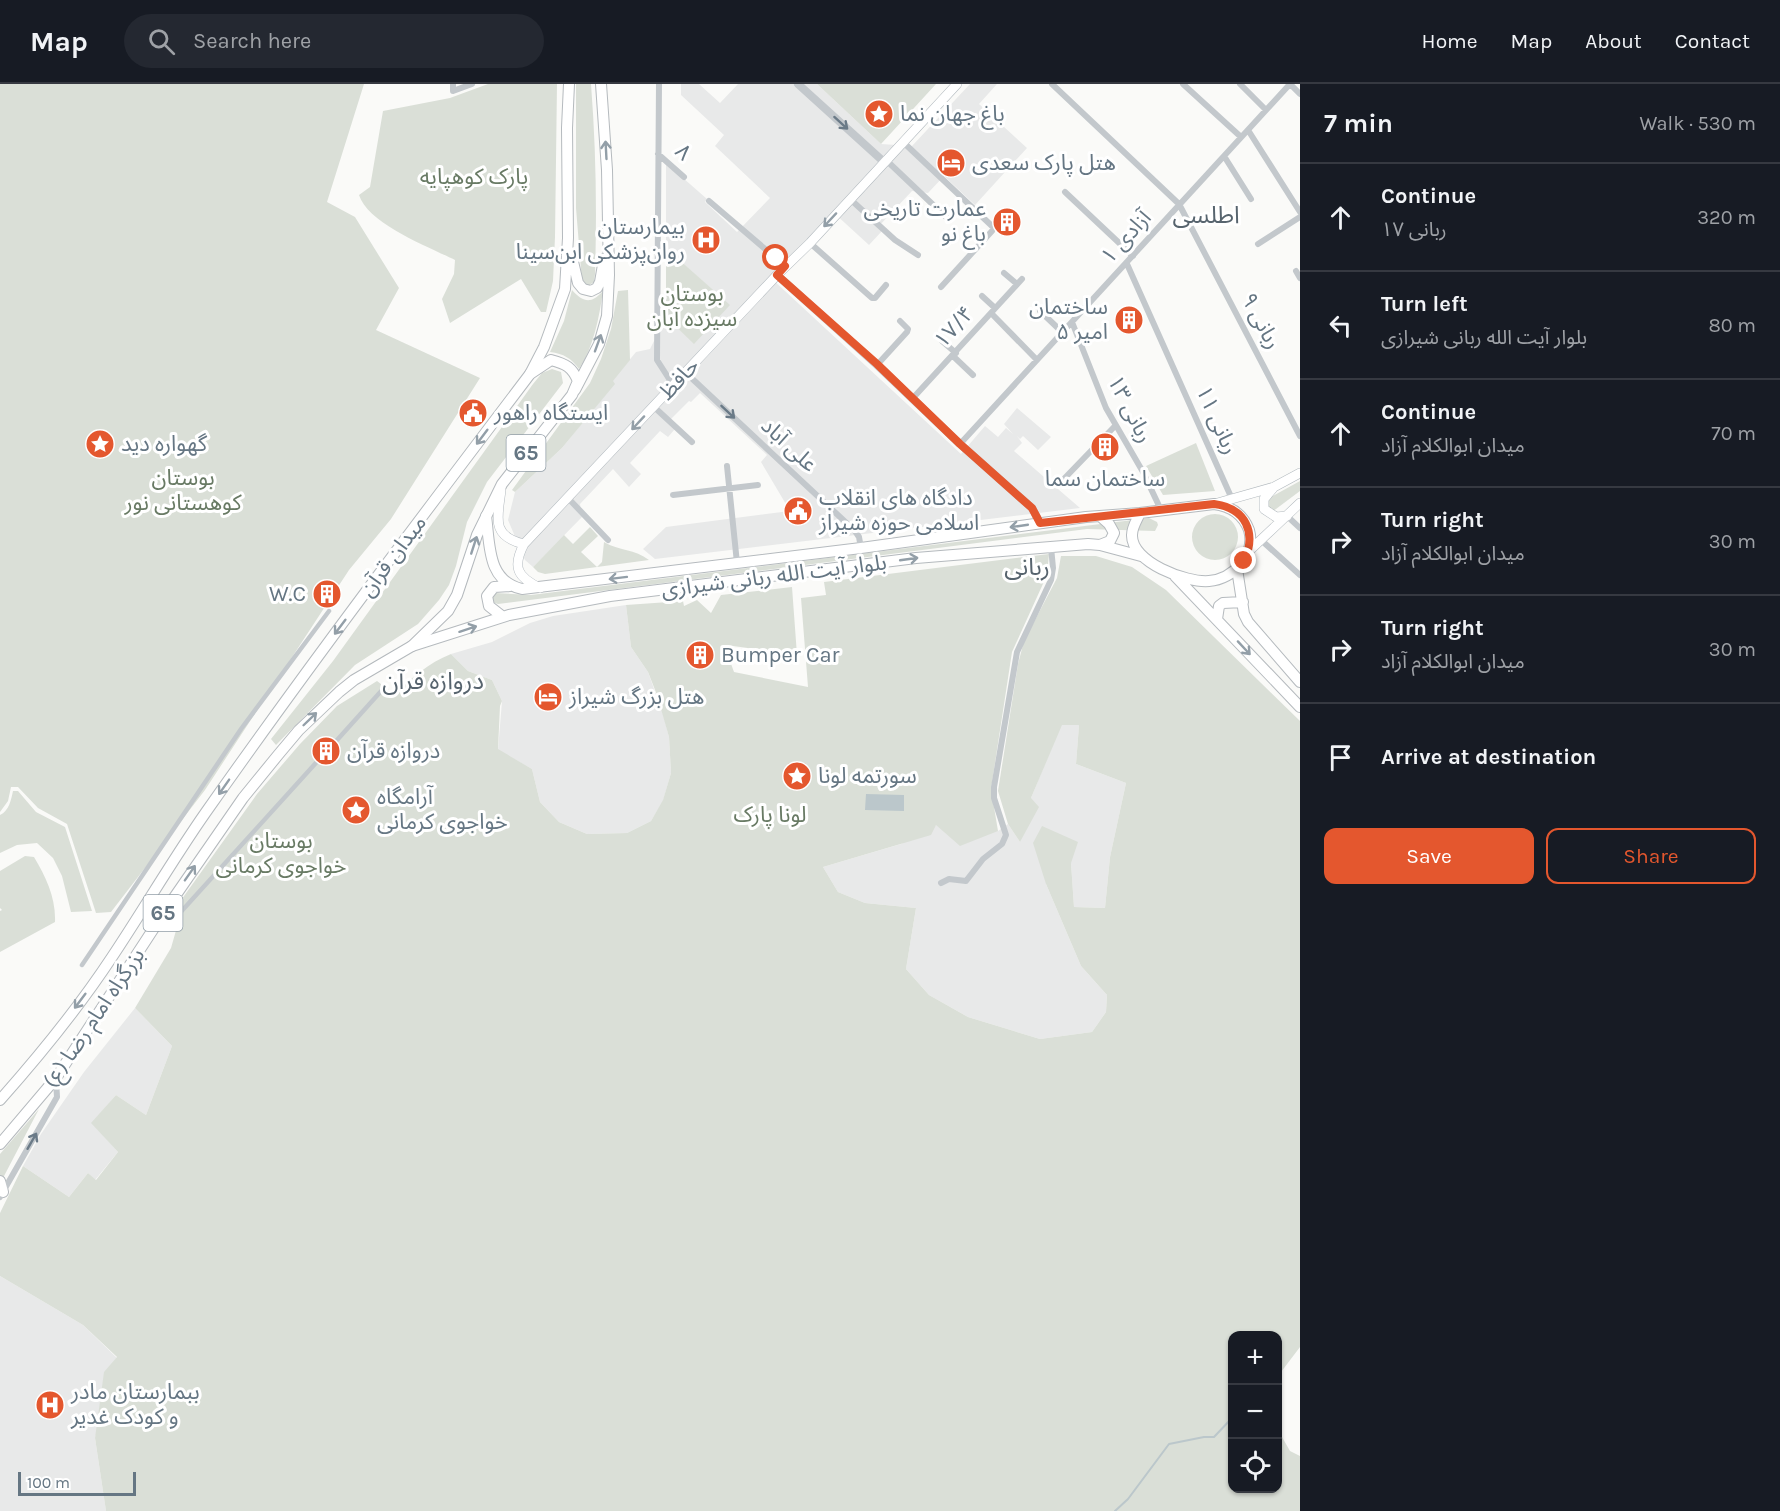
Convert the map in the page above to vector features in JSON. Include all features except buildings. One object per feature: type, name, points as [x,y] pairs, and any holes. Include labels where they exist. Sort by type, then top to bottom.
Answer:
[{"type":"main road","name":"65","points":[[530,374],[544,347],[565,289],[568,238],[569,84]]},
{"type":"main road","name":"65","points":[[412,646],[442,618],[453,604],[477,535],[502,484],[572,395],[599,344],[607,316],[609,275],[607,170],[601,84]]},
{"type":"main road","name":"حافظ","points":[[524,544],[785,266],[810,243],[957,84]]},
{"type":"main road","points":[[568,238],[578,283],[583,289],[591,291],[597,288],[600,282],[607,238]]},
{"type":"main road","name":"65","points":[[530,374],[551,360],[564,363],[573,369],[578,381],[572,395]]},
{"type":"main road","name":"میدان قرآن","points":[[257,739],[530,374]]},
{"type":"main road","points":[[1300,473],[1274,487],[1214,504],[1140,513],[1132,536],[1141,556],[1175,575],[1300,707]]},
{"type":"main road","points":[[502,484],[499,528],[507,539],[524,544],[518,555],[518,570],[528,583],[540,588]]},
{"type":"main road","points":[[1274,487],[1264,499],[1264,509],[1276,517],[1287,516]]},
{"type":"main road","points":[[1175,575],[1209,581],[1237,569],[1248,552],[1300,503]]},
{"type":"main road","points":[[1214,504],[1231,508],[1244,519],[1250,535],[1248,552]]},
{"type":"main road","name":"بلوار آیت الله ربانی شیرازی","points":[[510,586],[522,589],[540,588],[1040,523],[1140,513]]},
{"type":"main road","points":[[486,516],[490,553],[494,565],[499,578],[510,586]]},
{"type":"main road","points":[[1100,516],[1109,524],[1114,533],[1110,541],[1100,545]]},
{"type":"main road","name":"بلوار آیت الله ربانی شیرازی","points":[[412,646],[503,617],[540,608],[610,596],[916,558],[1100,545],[1141,556]]},
{"type":"main road","points":[[1237,569],[1244,614],[1248,622],[1300,682]]},
{"type":"main road","points":[[503,617],[489,606],[487,596],[494,587],[510,586]]},
{"type":"main road","points":[[1217,619],[1219,606],[1223,603],[1243,602]]},
{"type":"main road","name":"بزرگراه امام رضا (ع)","points":[[0,1144],[56,1078],[171,902],[243,798],[299,730],[339,692],[361,675],[412,646]]},
{"type":"main road","name":"بزرگراه امام رضا (ع)","points":[[0,1100],[35,1061],[112,957],[198,823],[257,739]]},
{"type":"street","points":[[453,84],[453,91],[472,84]]},
{"type":"street","points":[[659,84],[657,360],[673,385]]},
{"type":"street","points":[[798,84],[947,218]]},
{"type":"street","name":"ربانی ۹","points":[[1052,84],[1179,204],[1300,436]]},
{"type":"street","points":[[1184,84],[1242,137]]},
{"type":"street","points":[[1240,84],[1266,110]]},
{"type":"street","points":[[1290,84],[1300,94]]},
{"type":"street","name":"آزادی ۱","points":[[960,444],[1290,84]]},
{"type":"street","points":[[1248,130],[1300,212]]},
{"type":"street","points":[[903,142],[993,227],[992,231],[941,287]]},
{"type":"street","name":"۸","points":[[658,154],[684,177]]},
{"type":"street","points":[[1224,156],[1251,199]]},
{"type":"street","points":[[1065,192],[1134,256]]},
{"type":"street","points":[[850,199],[895,240],[918,255]]},
{"type":"street","points":[[710,201],[785,266]]},
{"type":"street","points":[[1258,244],[1300,217]]},
{"type":"street","points":[[810,243],[872,298],[875,298],[886,285]]},
{"type":"street","name":"ربانی ۱۱","points":[[1127,264],[1232,499]]},
{"type":"street","points":[[1296,271],[1300,278]]},
{"type":"street","name":"۱۷/۴","points":[[913,398],[1019,282],[1004,273]]},
{"type":"street","points":[[777,275],[1032,508],[1040,523]]},
{"type":"street","points":[[982,296],[1037,360]]},
{"type":"street","points":[[1040,311],[1062,332]]},
{"type":"street","points":[[877,364],[907,332],[908,329],[900,321]]},
{"type":"street","name":"ربانی ۱۳","points":[[1072,322],[1106,408],[1143,472],[1161,510]]},
{"type":"street","points":[[942,341],[973,375]]},
{"type":"street","name":"علی آباد","points":[[685,372],[855,531],[861,548]]},
{"type":"street","points":[[653,406],[692,442]]},
{"type":"street","points":[[1059,484],[1115,426]]},
{"type":"street","points":[[727,466],[737,563]]},
{"type":"street","points":[[673,495],[758,485]]},
{"type":"street","points":[[567,497],[608,540]]},
{"type":"street","points":[[1287,516],[1300,528]]},
{"type":"street","points":[[1261,540],[1300,575]]},
{"type":"street","points":[[940,882],[949,879],[966,881],[983,859],[1002,844],[1006,835],[994,798],[994,787],[1017,651],[1051,580],[1053,568],[1051,547]]},
{"type":"street","points":[[82,965],[242,729],[329,611]]},
{"type":"street","points":[[329,748],[383,689]]},
{"type":"street","points":[[169,925],[324,754]]},
{"type":"street","points":[[1,1190],[57,1097],[56,1078]]},
{"type":"shaded area","points":[[681,84],[699,84],[720,103],[738,84],[817,84],[881,144],[912,146],[970,84],[997,84],[979,104],[1027,148],[975,205],[944,176],[928,193],[912,191],[878,227],[882,231],[869,245],[834,213],[772,279],[961,454],[985,426],[998,437],[1006,428],[1013,434],[1004,424],[1017,408],[1051,437],[1038,450],[1023,436],[1020,439],[1017,436],[1022,443],[1014,451],[1080,508],[655,559],[643,549],[666,527],[790,511],[761,462],[767,455],[700,393],[671,419],[675,429],[668,437],[660,431],[630,463],[641,474],[629,487],[613,469],[580,504],[582,517],[533,567],[525,560],[508,520],[515,492],[562,448],[614,384],[612,381],[636,352],[650,349],[666,317],[694,343],[729,305],[666,248],[666,163],[707,199],[705,202],[737,232],[770,198],[715,146],[724,135],[681,95]]},
{"type":"shaded area","points":[[626,605],[631,647],[648,672],[663,714],[669,737],[671,773],[663,801],[651,821],[627,833],[587,834],[559,822],[540,802],[532,769],[498,750],[502,701],[492,680],[468,671],[451,654],[492,642],[530,623],[553,616]]},
{"type":"shaded area","points":[[1061,725],[1079,725],[1076,764],[1126,783],[1110,857],[1105,908],[1074,907],[1071,863],[1046,884],[1081,966],[1107,995],[1106,1012],[1092,1032],[1040,1039],[968,1017],[929,995],[906,969],[916,908],[865,903],[838,892],[823,867],[901,844],[936,825],[998,831],[1008,824],[1020,842],[1031,798]]},
{"type":"shaded area","points":[[866,794],[904,795],[904,811],[865,810]]},
{"type":"shaded area","points":[[135,1008],[172,1046],[146,1115],[116,1095],[92,1123],[118,1152],[95,1180],[88,1173],[69,1197],[23,1166],[41,1134],[84,1072]]},
{"type":"shaded area","name":"ببمارستان مادر و کودک غدیر","points":[[0,1276],[83,1325],[117,1358],[95,1438],[106,1511],[0,1511]]},
{"type":"green space","name":"بوستان کوهستانی نور","points":[[0,84],[364,84],[327,202],[355,217],[399,288],[376,330],[480,378],[391,519],[349,570],[205,790],[111,912],[96,913],[67,824],[38,808],[18,787],[11,787],[8,801],[0,812]]},
{"type":"green space","name":"پارک کوهپایه","points":[[488,84],[557,84],[553,281],[546,312],[541,312],[521,279],[450,323],[442,299],[454,274],[455,260],[386,225],[365,206],[359,195],[370,187],[383,111],[450,98]]},
{"type":"green space","points":[[576,84],[591,84],[593,108],[596,179],[595,274],[594,282],[588,286],[582,282],[576,208]]},
{"type":"green space","name":"باغ جهان نما","points":[[817,84],[936,84],[881,144]]},
{"type":"green space","name":"بوستان سیزده آبان","points":[[666,248],[730,305],[694,344],[666,317]]},
{"type":"green space","points":[[572,290],[588,300],[595,298],[603,291],[592,341],[579,369],[567,357],[550,352],[564,321]]},
{"type":"green space","points":[[628,290],[630,360],[613,381],[615,384],[562,448],[515,492],[512,490],[590,383],[611,329],[618,291]]},
{"type":"green space","points":[[552,369],[561,372],[563,383],[487,482],[467,522],[449,585],[439,600],[418,624],[355,665],[276,745],[271,739],[333,661],[533,384],[542,373]]},
{"type":"green space","points":[[1196,443],[1215,491],[1163,495],[1146,466]]},
{"type":"green space","points":[[1300,481],[1300,491],[1272,512],[1268,510],[1267,503],[1271,497]]},
{"type":"green space","points":[[1215,514],[1224,515],[1232,520],[1237,528],[1237,546],[1232,554],[1224,559],[1215,560],[1206,559],[1198,554],[1193,546],[1192,537],[1193,528],[1198,520],[1206,515]]},
{"type":"green space","points":[[1149,518],[1157,522],[1155,531],[1087,529],[498,604],[492,602],[495,593],[531,595]]},
{"type":"green space","points":[[590,527],[598,536],[581,552],[597,567],[545,574],[533,567],[564,535],[573,544]]},
{"type":"green space","points":[[604,542],[649,560],[597,567],[602,562]]},
{"type":"green space","points":[[1049,554],[1047,575],[1012,652],[991,789],[998,831],[960,846],[936,825],[931,835],[823,867],[838,892],[865,903],[916,908],[906,969],[929,995],[968,1017],[1040,1039],[1092,1032],[1106,1012],[1107,995],[1081,966],[1046,884],[1033,843],[1042,826],[1078,842],[1071,863],[1074,907],[1105,908],[1110,857],[1126,783],[1076,764],[1079,725],[1062,725],[1031,798],[1039,807],[1020,842],[1008,824],[998,791],[1018,664],[1024,641],[1057,578],[1061,556],[1096,556],[1132,567],[1166,590],[1300,721],[1300,1347],[1282,1371],[1282,1331],[1228,1331],[1228,1493],[1282,1493],[1282,1437],[1290,1451],[1300,1456],[1300,1511],[106,1511],[95,1438],[104,1372],[117,1357],[83,1325],[0,1276],[0,1213],[23,1166],[69,1197],[88,1173],[96,1180],[118,1152],[91,1123],[116,1095],[146,1115],[172,1046],[135,1008],[171,948],[177,927],[179,903],[257,794],[300,744],[337,706],[377,681],[394,694],[428,666],[451,654],[468,671],[492,680],[502,701],[498,749],[532,769],[540,802],[559,822],[587,834],[627,833],[651,821],[663,800],[671,773],[669,737],[648,672],[631,647],[626,605],[683,601],[684,606],[697,600],[711,613],[721,595],[792,587],[797,655],[733,646],[734,654],[730,661],[734,672],[808,687],[801,598],[826,595],[824,582]]},
{"type":"green space","points":[[13,791],[18,791],[36,812],[65,827],[92,911],[71,912],[62,876],[53,858],[37,843],[17,845],[0,853],[0,815],[8,808]]},
{"type":"green space","points":[[25,856],[34,857],[46,880],[54,905],[55,922],[0,952],[0,911],[2,910],[0,908],[0,871]]},
{"type":"green space","points":[[39,1109],[3,1178],[0,1175],[0,1154]]},
{"type":"waterway","points":[[1115,1511],[1128,1499],[1169,1444],[1214,1437],[1228,1422]]},
{"type":"place","name":"باغ جهان نما","points":[[879,114]]},
{"type":"place","name":"هتل پارک سعدی","points":[[951,163]]},
{"type":"place","name":"عمارت تاریخی باغ نو","points":[[1007,222]]},
{"type":"place","name":"بیمارستان روان‌پزشکی ابن‌سینا","points":[[706,240]]},
{"type":"place","name":"ساختمان امیر ۵","points":[[1129,320]]},
{"type":"place","name":"ایستگاه راهور","points":[[473,413]]},
{"type":"place","name":"گهواره دید","points":[[100,444]]},
{"type":"place","name":"ساختمان سما","points":[[1105,447]]},
{"type":"place","name":"دادگاه های انقلاب اسلامی حوزه شیراز","points":[[798,511]]},
{"type":"place","name":"W.C","points":[[327,594]]},
{"type":"place","name":"Bumper Car","points":[[700,655]]},
{"type":"place","name":"هتل بزرگ شیراز","points":[[548,697]]},
{"type":"place","name":"دروازه قرآن","points":[[326,751]]},
{"type":"place","name":"سورتمه لونا","points":[[797,776]]},
{"type":"place","name":"آرامگاه خواجوی کرمانی","points":[[356,810]]},
{"type":"place","name":"ببمارستان مادر و کودک غدیر","points":[[50,1405]]},
{"type":"district","name":"اطلسی","points":[[1206,215]]},
{"type":"district","name":"ربانی","points":[[1027,567]]},
{"type":"district","name":"دروازه قرآن","points":[[433,681]]},
{"type":"route","points":[[776,258],[785,266],[777,275],[1032,508],[1040,523],[1214,504],[1223,505],[1238,513],[1248,527],[1250,544],[1244,561]]},
{"type":"park label","name":"لونا پارک","points":[[770,815]]},
{"type":"park label","name":"بوستان خواجوی کرمانی","points":[[281,854]]}]
